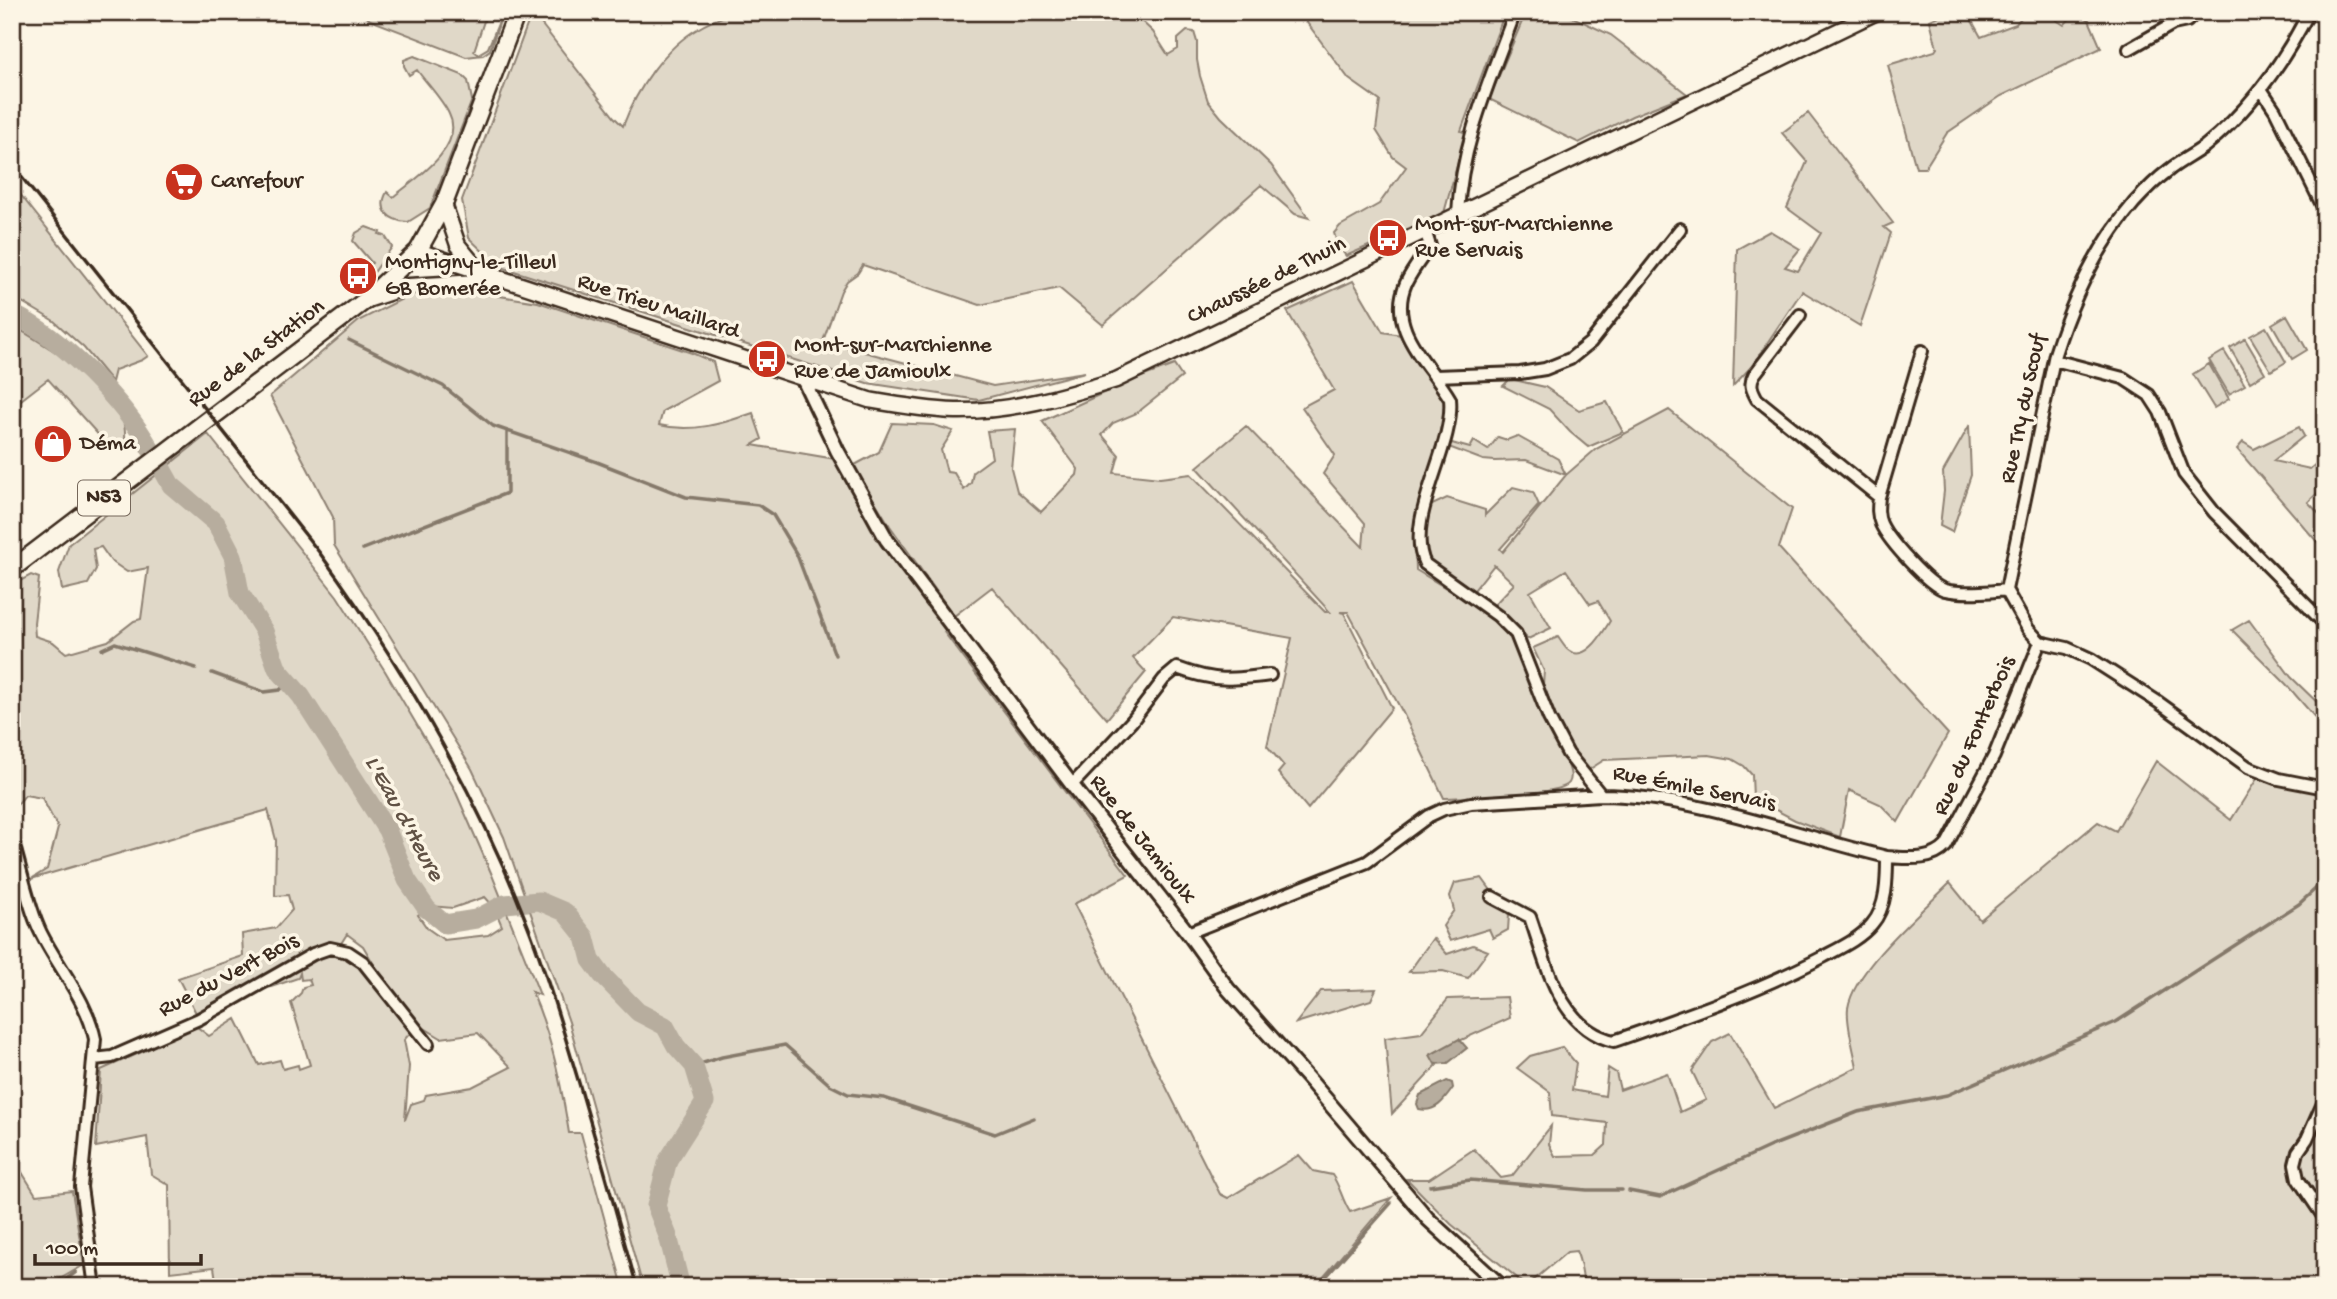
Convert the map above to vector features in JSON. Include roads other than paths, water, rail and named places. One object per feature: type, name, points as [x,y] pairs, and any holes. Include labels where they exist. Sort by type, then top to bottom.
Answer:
[{"type":"main road","name":"Rue de la Station","points":[[12,569],[366,300],[418,251],[444,204],[517,12]]},
{"type":"main road","name":"Chaussée de Thuin","points":[[803,379],[869,400],[957,411],[991,409],[1070,395],[1115,380],[1877,12]]},
{"type":"main road","points":[[444,204],[458,245],[482,274]]},
{"type":"main road","name":"Rue Trieu Maillard","points":[[418,251],[803,379]]},
{"type":"main road","points":[[366,300],[409,286],[500,280]]},
{"type":"street","points":[[1458,214],[1459,189],[1471,135],[1516,12]]},
{"type":"street","points":[[2129,49],[2173,24],[2187,20],[2196,12]]},
{"type":"street","name":"Rue Try du Scouf","points":[[2006,590],[2054,360],[2067,316],[2107,237],[2135,202],[2167,171],[2203,148],[2226,128],[2261,89],[2293,45],[2309,12]]},
{"type":"street","points":[[2261,89],[2275,110],[2325,211]]},
{"type":"street","points":[[1435,376],[1520,373],[1545,369],[1570,359],[1591,342],[1680,229]]},
{"type":"street","name":"Rue Émile Servais","points":[[1424,230],[1430,246],[1406,283],[1401,320],[1407,336],[1450,399],[1451,410],[1424,510],[1420,541],[1422,560],[1438,575],[1498,617],[1516,634],[1549,718],[1569,754],[1601,795],[1650,797],[1701,808],[1887,857]]},
{"type":"street","points":[[1800,315],[1754,374],[1751,386],[1753,392],[1763,405],[1879,497]]},
{"type":"street","points":[[1922,351],[1879,497],[1877,510],[1886,533],[1929,581],[1945,590],[2006,590],[2028,629],[2040,642]]},
{"type":"street","points":[[2054,360],[2123,378],[2149,395],[2160,412],[2184,474],[2214,512],[2325,624]]},
{"type":"street","name":"Rue de Jamioulx","points":[[803,379],[837,450],[887,540],[1228,989],[1420,1210],[1503,1287]]},
{"type":"street","name":"Rue du Fonterbois","points":[[1887,857],[1927,857],[1940,852],[1946,846],[1994,756],[2040,642],[2067,648],[2091,659],[2158,702],[2248,766],[2279,779],[2325,788]]},
{"type":"street","points":[[1072,785],[1132,721],[1164,679],[1177,668],[1218,680],[1270,675]]},
{"type":"street","points":[[1188,933],[1367,862],[1429,816],[1444,809],[1471,803],[1601,795]]},
{"type":"street","points":[[12,840],[40,931],[92,1024],[95,1039],[81,1187],[95,1287]]},
{"type":"street","points":[[1492,897],[1530,917],[1554,987],[1563,1003],[1585,1027],[1601,1038],[1614,1041],[1785,977],[1857,938],[1871,926],[1879,913],[1885,892],[1887,857]]},
{"type":"street","name":"Rue du Vert Bois","points":[[94,1059],[112,1057],[199,1018],[313,954],[330,948],[348,952],[363,962],[428,1045]]},
{"type":"street","points":[[2325,1099],[2295,1164],[2298,1180],[2325,1219]]},
{"type":"waterway","name":"L'Eau d'Heure","points":[[12,314],[31,324],[71,354],[109,392],[151,450]]},
{"type":"waterway","points":[[349,340],[443,386],[493,426],[597,462],[686,497],[758,505],[773,515],[797,555],[835,655]]},
{"type":"waterway","points":[[363,549],[507,493],[507,431]]},
{"type":"waterway","name":"L'Eau d'Heure","points":[[161,467],[171,485],[216,523],[233,556],[240,593],[264,631],[277,668],[301,696],[387,830],[407,880],[427,909],[445,924],[476,919],[505,904],[539,901],[565,912],[585,937],[591,960],[602,975],[638,1012],[665,1026],[676,1046],[694,1066],[705,1102],[668,1160],[656,1206],[668,1236],[681,1287]]},
{"type":"waterway","points":[[102,649],[115,643],[196,668]]},
{"type":"waterway","points":[[212,673],[264,692],[280,690],[289,681]]},
{"type":"waterway","points":[[1629,1191],[1660,1197],[1771,1146],[1858,1112],[1947,1095],[2116,1022],[2299,904],[2325,880]]},
{"type":"waterway","points":[[694,1066],[722,1057],[785,1045],[830,1085],[848,1094],[884,1098],[995,1134],[1034,1118]]},
{"type":"waterway","points":[[1430,1186],[1470,1180],[1587,1190],[1622,1190]]},
{"type":"waterway","points":[[1317,1287],[1391,1203]]},
{"type":"waterway","points":[[56,1287],[76,1272]]},
{"type":"railway","points":[[12,165],[319,552],[380,641],[436,732],[508,876],[535,945],[579,1083],[637,1287]]},
{"type":"place","name":"Carrefour","points":[[184,182]]},
{"type":"place","name":"Mont-sur-Marchienne Rue Servais","points":[[1388,238]]},
{"type":"place","name":"Montigny-le-Tilleul GB Bomerée","points":[[358,276]]},
{"type":"place","name":"Mont-sur-Marchienne Rue de Jamioulx","points":[[767,359]]},
{"type":"place","name":"Déma","points":[[53,444]]}]
